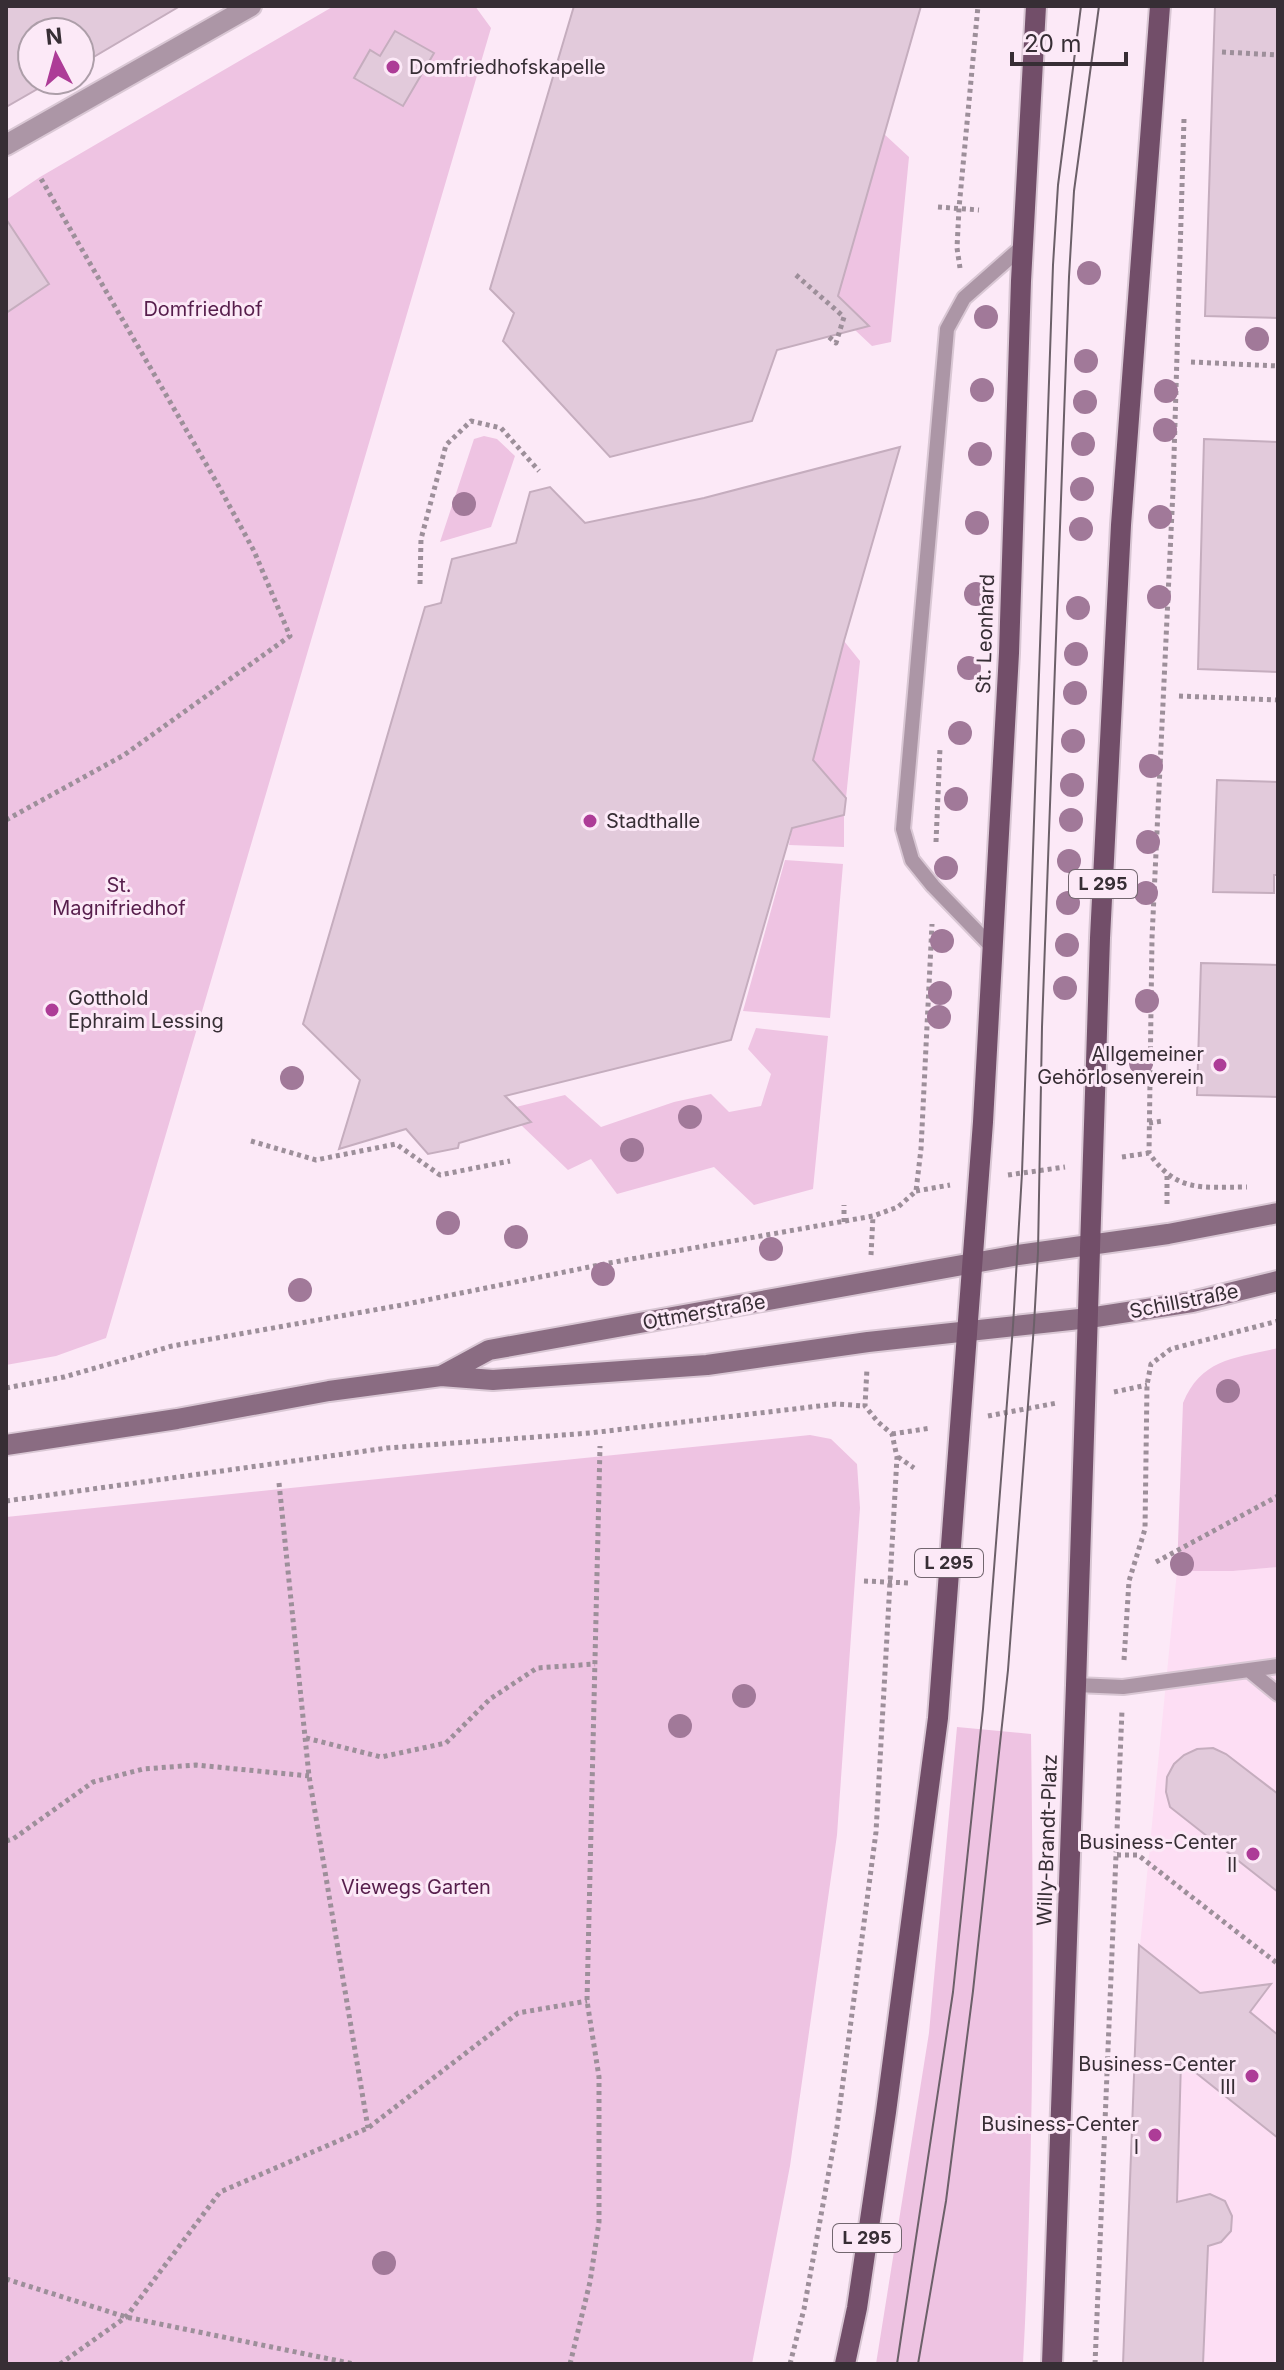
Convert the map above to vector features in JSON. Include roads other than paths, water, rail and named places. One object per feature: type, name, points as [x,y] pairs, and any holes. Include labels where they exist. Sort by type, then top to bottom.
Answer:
[{"type":"main road","name":"St. Leonhard","points":[[972,1263],[1009,653],[1023,246],[1036,6]]},
{"type":"main road","name":"L 295","points":[[1089,1318],[1100,938],[1121,525],[1160,6]]},
{"type":"main road","name":"L 295","points":[[845,2364],[859,2293],[913,1923],[938,1718],[972,1263]]},
{"type":"main road","name":"Willy-Brandt-Platz","points":[[1052,2364],[1089,1318]]},
{"type":"street","points":[[6,145],[251,6]]},
{"type":"street","points":[[1091,1244],[1278,1213]]},
{"type":"street","name":"Ottmerstraße","points":[[441,1376],[489,1350],[1091,1244]]},
{"type":"street","name":"Schillstraße","points":[[966,1331],[1089,1318],[1192,1302],[1278,1281]]},
{"type":"street","name":"Ottmerstraße","points":[[6,1445],[177,1419],[329,1391],[441,1376],[493,1380],[707,1365],[966,1331]]},
{"type":"lane","points":[[992,947],[912,860],[903,829],[947,329],[964,298],[1023,246]]},
{"type":"lane","points":[[1076,1685],[1123,1687],[1278,1666]]},
{"type":"lane","points":[[1250,1671],[1278,1694]]},
{"type":"tram line","points":[[897,2364],[953,1992],[983,1709],[1013,1326],[1022,1173],[1053,265],[1058,185],[1081,6]]},
{"type":"tram line","points":[[918,2364],[946,2201],[973,1991],[1008,1670],[1038,1252],[1042,1027],[1069,277],[1074,191],[1099,6]]},
{"type":"place","name":"Domfriedhofskapelle","points":[[393,67]]},
{"type":"place","name":"Stadthalle","points":[[590,821]]},
{"type":"place","name":"Gotthold Ephraim Lessing","points":[[52,1010]]},
{"type":"place","name":"Allgemeiner Gehörlosenverein","points":[[1220,1065]]},
{"type":"place","name":"Business-Center ll","points":[[1253,1854]]},
{"type":"place","name":"Business-Center III","points":[[1252,2076]]},
{"type":"place","name":"Business-Center I","points":[[1155,2135]]},
{"type":"park label","name":"Domfriedhof","points":[[203,309]]},
{"type":"park label","name":"St. Magnifriedhof","points":[[119,896]]},
{"type":"park label","name":"Viewegs Garten","points":[[416,1887]]}]
